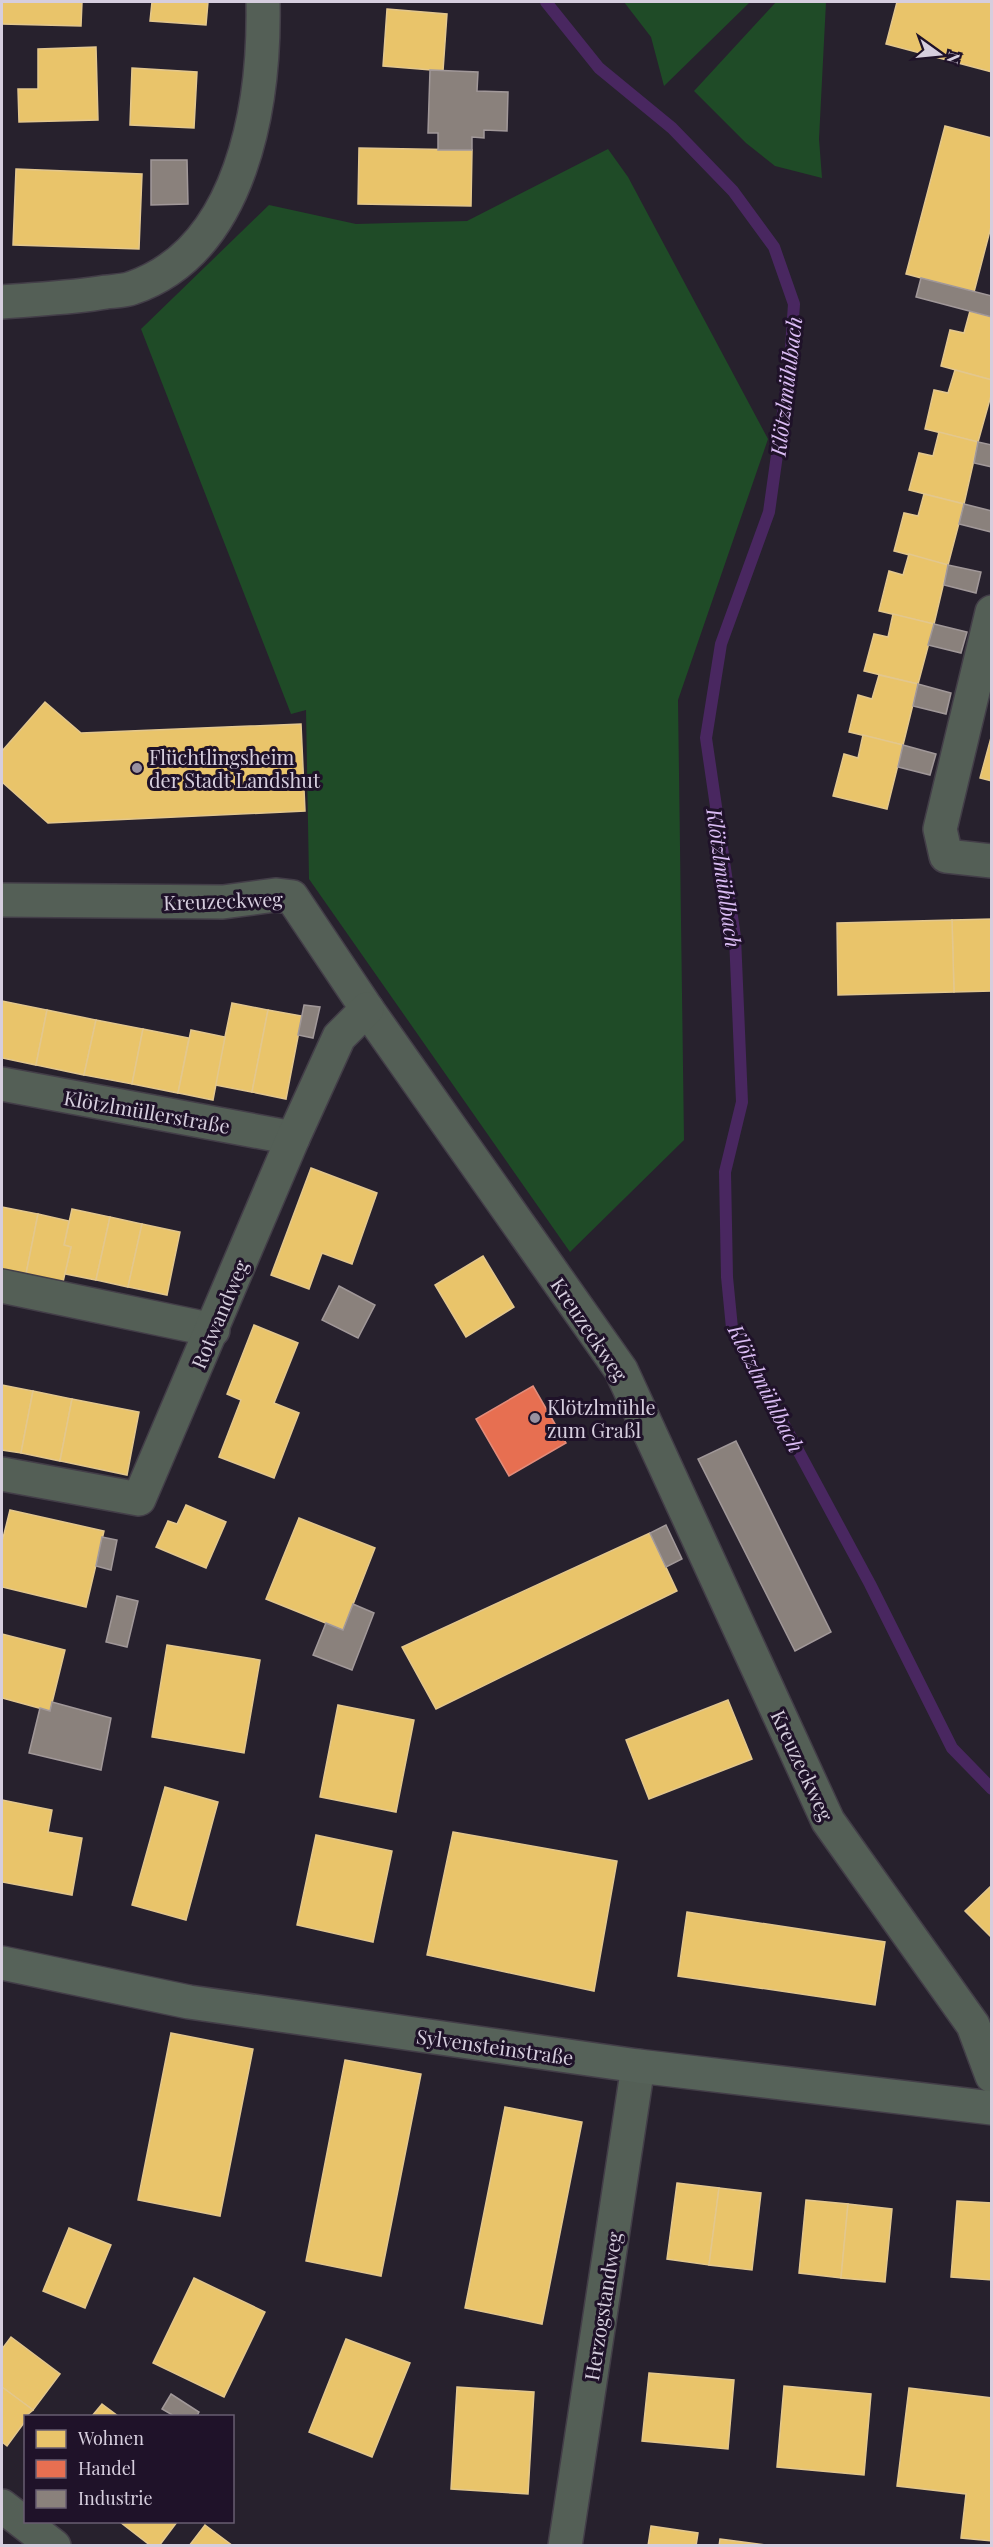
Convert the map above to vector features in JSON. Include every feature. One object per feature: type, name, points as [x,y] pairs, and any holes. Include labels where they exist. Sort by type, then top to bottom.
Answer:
[{"type":"street","points":[[2,302],[83,296],[131,289],[166,273],[202,239],[228,199],[244,159],[254,114],[264,26],[263,2]]},
{"type":"street","points":[[992,612],[940,829],[946,856],[992,861]]},
{"type":"street","name":"Kreuzeckweg","points":[[2,900],[223,902],[275,895],[292,897],[367,1009],[621,1370],[828,1821],[973,2025],[992,2076]]},
{"type":"street","name":"Rotwandweg","points":[[2,1474],[139,1499],[293,1138],[339,1037],[367,1009]]},
{"type":"street","name":"Klötzlmüllerstraße","points":[[2,1084],[293,1138]]},
{"type":"street","points":[[2,1286],[213,1330]]},
{"type":"street","name":"Sylvensteinstraße","points":[[2,1963],[189,2002],[638,2066],[992,2108]]},
{"type":"street","name":"Herzogstandweg","points":[[565,2546],[638,2066]]},
{"type":"street","points":[[2,2506],[24,2523]]},
{"type":"street","points":[[24,2523],[54,2546]]},
{"type":"green space","points":[[624,2],[750,2],[664,86],[651,37]]},
{"type":"green space","points":[[776,2],[826,2],[819,139],[822,178],[775,166],[746,143],[694,91]]},
{"type":"green space","points":[[608,149],[628,177],[768,439],[678,700],[684,1140],[570,1252],[309,879],[306,710],[291,714],[141,329],[269,205],[356,224],[467,221]]},
{"type":"building: Wohnen","points":[[2,2],[82,2],[81,26],[2,24]]},
{"type":"building: Wohnen","points":[[152,2],[208,2],[206,25],[150,21]]},
{"type":"building: Wohnen","points":[[897,2],[992,2],[992,72],[886,44]]},
{"type":"building: Wohnen","points":[[387,9],[447,14],[443,71],[383,66]]},
{"type":"building: Wohnen","points":[[96,47],[98,120],[19,122],[18,89],[38,89],[38,49]]},
{"type":"building: Wohnen","points":[[132,68],[197,72],[194,128],[130,125]]},
{"type":"building: Wohnen","points":[[945,126],[992,138],[992,223],[974,292],[906,274]]},
{"type":"building: Wohnen","points":[[359,148],[472,150],[471,206],[358,204]]},
{"type":"building: Wohnen","points":[[16,169],[142,174],[139,249],[13,245]]},
{"type":"building: Wohnen","points":[[970,311],[992,317],[992,380],[941,366],[950,330],[964,333]]},
{"type":"building: Wohnen","points":[[955,370],[992,380],[992,392],[978,442],[925,429],[934,390],[948,393]]},
{"type":"building: Wohnen","points":[[939,432],[978,442],[964,504],[909,490],[919,453],[933,456]]},
{"type":"building: Wohnen","points":[[924,494],[964,504],[948,565],[894,551],[904,513],[918,516]]},
{"type":"building: Wohnen","points":[[909,554],[948,565],[934,624],[879,611],[889,571],[903,575]]},
{"type":"building: Wohnen","points":[[893,614],[934,624],[918,684],[864,671],[874,634],[888,637]]},
{"type":"building: Wohnen","points":[[879,675],[918,684],[903,745],[849,732],[858,695],[872,699]]},
{"type":"building: Wohnen","points":[[45,702],[81,733],[301,724],[305,811],[48,823],[2,782],[2,751]]},
{"type":"building: Wohnen","points":[[992,734],[992,781],[980,778]]},
{"type":"building: Wohnen","points":[[863,735],[903,745],[887,809],[833,796],[844,754],[858,758]]},
{"type":"building: Wohnen","points":[[992,919],[992,991],[954,992],[952,920]]},
{"type":"building: Wohnen","points":[[952,920],[954,992],[838,995],[837,923]]},
{"type":"building: Wohnen","points":[[2,1001],[47,1010],[36,1065],[2,1058]]},
{"type":"building: Wohnen","points":[[232,1003],[268,1010],[252,1092],[215,1085]]},
{"type":"building: Wohnen","points":[[47,1010],[96,1020],[84,1075],[36,1065]]},
{"type":"building: Wohnen","points":[[268,1010],[302,1016],[286,1099],[252,1092]]},
{"type":"building: Wohnen","points":[[96,1020],[143,1029],[132,1084],[84,1075]]},
{"type":"building: Wohnen","points":[[143,1029],[189,1038],[178,1093],[132,1084]]},
{"type":"building: Wohnen","points":[[191,1030],[225,1037],[213,1100],[178,1093]]},
{"type":"building: Wohnen","points":[[311,1168],[377,1193],[352,1264],[322,1253],[309,1289],[271,1275]]},
{"type":"building: Wohnen","points":[[2,1207],[38,1214],[26,1274],[2,1269]]},
{"type":"building: Wohnen","points":[[72,1209],[110,1217],[96,1280],[65,1274],[71,1247],[64,1245]]},
{"type":"building: Wohnen","points":[[38,1214],[69,1221],[64,1245],[71,1247],[63,1282],[26,1274]]},
{"type":"building: Wohnen","points":[[110,1217],[142,1224],[128,1287],[96,1280]]},
{"type":"building: Wohnen","points":[[142,1224],[180,1232],[167,1295],[128,1287]]},
{"type":"building: Wohnen","points":[[483,1256],[514,1307],[466,1337],[435,1285]]},
{"type":"building: Wohnen","points":[[254,1325],[298,1343],[274,1403],[299,1413],[274,1478],[219,1457],[241,1400],[227,1394]]},
{"type":"building: Wohnen","points":[[2,1385],[33,1391],[21,1453],[2,1450]]},
{"type":"building: Wohnen","points":[[33,1391],[72,1399],[60,1461],[21,1453]]},
{"type":"building: Wohnen","points":[[72,1399],[139,1412],[127,1475],[60,1461]]},
{"type":"building: Wohnen","points":[[186,1505],[226,1522],[206,1568],[156,1547],[168,1521],[177,1524]]},
{"type":"building: Wohnen","points":[[10,1510],[104,1531],[86,1607],[2,1587],[2,1538]]},
{"type":"building: Wohnen","points":[[299,1518],[375,1548],[343,1630],[266,1599]]},
{"type":"building: Wohnen","points":[[650,1533],[677,1591],[436,1709],[402,1647]]},
{"type":"building: Wohnen","points":[[2,1634],[65,1650],[50,1711],[2,1698]]},
{"type":"building: Wohnen","points":[[167,1645],[260,1660],[244,1753],[152,1737]]},
{"type":"building: Wohnen","points":[[728,1700],[752,1759],[649,1799],[626,1740]]},
{"type":"building: Wohnen","points":[[338,1705],[414,1720],[396,1812],[320,1797]]},
{"type":"building: Wohnen","points":[[165,1787],[218,1802],[186,1920],[132,1905]]},
{"type":"building: Wohnen","points":[[2,1800],[52,1810],[48,1832],[82,1838],[72,1895],[2,1882]]},
{"type":"building: Wohnen","points":[[453,1832],[617,1861],[594,1991],[427,1955]]},
{"type":"building: Wohnen","points":[[316,1835],[392,1851],[373,1942],[297,1925]]},
{"type":"building: Wohnen","points":[[992,1885],[992,1938],[965,1911]]},
{"type":"building: Wohnen","points":[[687,1912],[885,1942],[875,2005],[678,1976]]},
{"type":"building: Wohnen","points":[[171,2033],[253,2049],[220,2216],[138,2200]]},
{"type":"building: Wohnen","points":[[345,2060],[421,2074],[381,2276],[306,2261]]},
{"type":"building: Wohnen","points":[[505,2107],[582,2122],[542,2324],[465,2308]]},
{"type":"building: Wohnen","points":[[677,2183],[719,2188],[709,2265],[667,2259]]},
{"type":"building: Wohnen","points":[[719,2188],[761,2193],[752,2270],[709,2265]]},
{"type":"building: Wohnen","points":[[806,2200],[848,2204],[841,2278],[799,2273]]},
{"type":"building: Wohnen","points":[[957,2201],[992,2203],[992,2280],[951,2277]]},
{"type":"building: Wohnen","points":[[848,2204],[892,2209],[885,2282],[841,2278]]},
{"type":"building: Wohnen","points":[[69,2228],[111,2245],[85,2308],[43,2291]]},
{"type":"building: Wohnen","points":[[194,2278],[265,2312],[224,2397],[153,2363]]},
{"type":"building: Wohnen","points":[[11,2337],[60,2374],[33,2410],[2,2387],[2,2349]]},
{"type":"building: Wohnen","points":[[346,2339],[410,2363],[372,2457],[309,2432]]},
{"type":"building: Wohnen","points":[[649,2373],[734,2380],[728,2449],[642,2441]]},
{"type":"building: Wohnen","points":[[784,2386],[871,2394],[864,2475],[777,2467]]},
{"type":"building: Wohnen","points":[[2,2387],[33,2410],[24,2415],[24,2423],[7,2446],[2,2442]]},
{"type":"building: Wohnen","points":[[457,2387],[534,2392],[528,2494],[451,2489]]},
{"type":"building: Wohnen","points":[[909,2388],[992,2398],[992,2541],[961,2538],[966,2494],[897,2486]]},
{"type":"building: Wohnen","points":[[102,2404],[117,2415],[93,2415]]},
{"type":"building: Wohnen","points":[[121,2523],[176,2523],[159,2546],[151,2546]]},
{"type":"building: Wohnen","points":[[205,2525],[233,2546],[189,2546]]},
{"type":"building: Wohnen","points":[[651,2526],[698,2533],[696,2546],[648,2546]]},
{"type":"building: Wohnen","points":[[720,2539],[774,2546],[719,2546]]},
{"type":"building: Handel","points":[[533,1386],[566,1443],[509,1476],[476,1419]]},
{"type":"building: Industrie","points":[[430,70],[478,72],[477,91],[508,92],[507,131],[484,130],[484,138],[472,137],[472,150],[438,150],[438,133],[428,133]]},
{"type":"building: Industrie","points":[[151,160],[187,160],[188,204],[151,205]]},
{"type":"building: Industrie","points":[[921,278],[992,296],[992,317],[916,297]]},
{"type":"building: Industrie","points":[[978,442],[992,445],[992,467],[974,463]]},
{"type":"building: Industrie","points":[[964,504],[992,511],[991,532],[959,524]]},
{"type":"building: Industrie","points":[[948,565],[981,572],[976,593],[944,585]]},
{"type":"building: Industrie","points":[[934,624],[967,632],[961,653],[928,645]]},
{"type":"building: Industrie","points":[[918,684],[951,693],[946,714],[913,706]]},
{"type":"building: Industrie","points":[[903,745],[936,754],[930,775],[898,767]]},
{"type":"building: Industrie","points":[[304,1005],[320,1007],[313,1038],[298,1035]]},
{"type":"building: Industrie","points":[[339,1286],[375,1305],[358,1338],[322,1320]]},
{"type":"building: Industrie","points":[[736,1441],[831,1632],[795,1651],[698,1459]]},
{"type":"building: Industrie","points":[[666,1525],[682,1559],[666,1567],[650,1533]]},
{"type":"building: Industrie","points":[[102,1537],[117,1540],[111,1570],[96,1566]]},
{"type":"building: Industrie","points":[[117,1596],[138,1601],[127,1647],[106,1642]]},
{"type":"building: Industrie","points":[[353,1604],[374,1613],[352,1670],[313,1655],[326,1623],[343,1630]]},
{"type":"building: Industrie","points":[[52,1702],[111,1718],[101,1770],[29,1753],[40,1708],[50,1711]]},
{"type":"building: Industrie","points":[[171,2394],[199,2412],[198,2415],[172,2415],[162,2409]]},
{"type":"waterway","name":"Klötzlmühlbach","points":[[546,2],[599,68],[672,128],[733,191],[774,247],[794,304],[790,362],[769,512],[721,644],[706,738],[735,937],[742,1102],[725,1172],[727,1277],[732,1328],[870,1584],[952,1748],[992,1789]]},
{"type":"place","name":"Flüchtlingsheim der Stadt Landshut","points":[[137,768]]},
{"type":"place","name":"Klötzlmühle zum Graßl","points":[[535,1418]]}]
